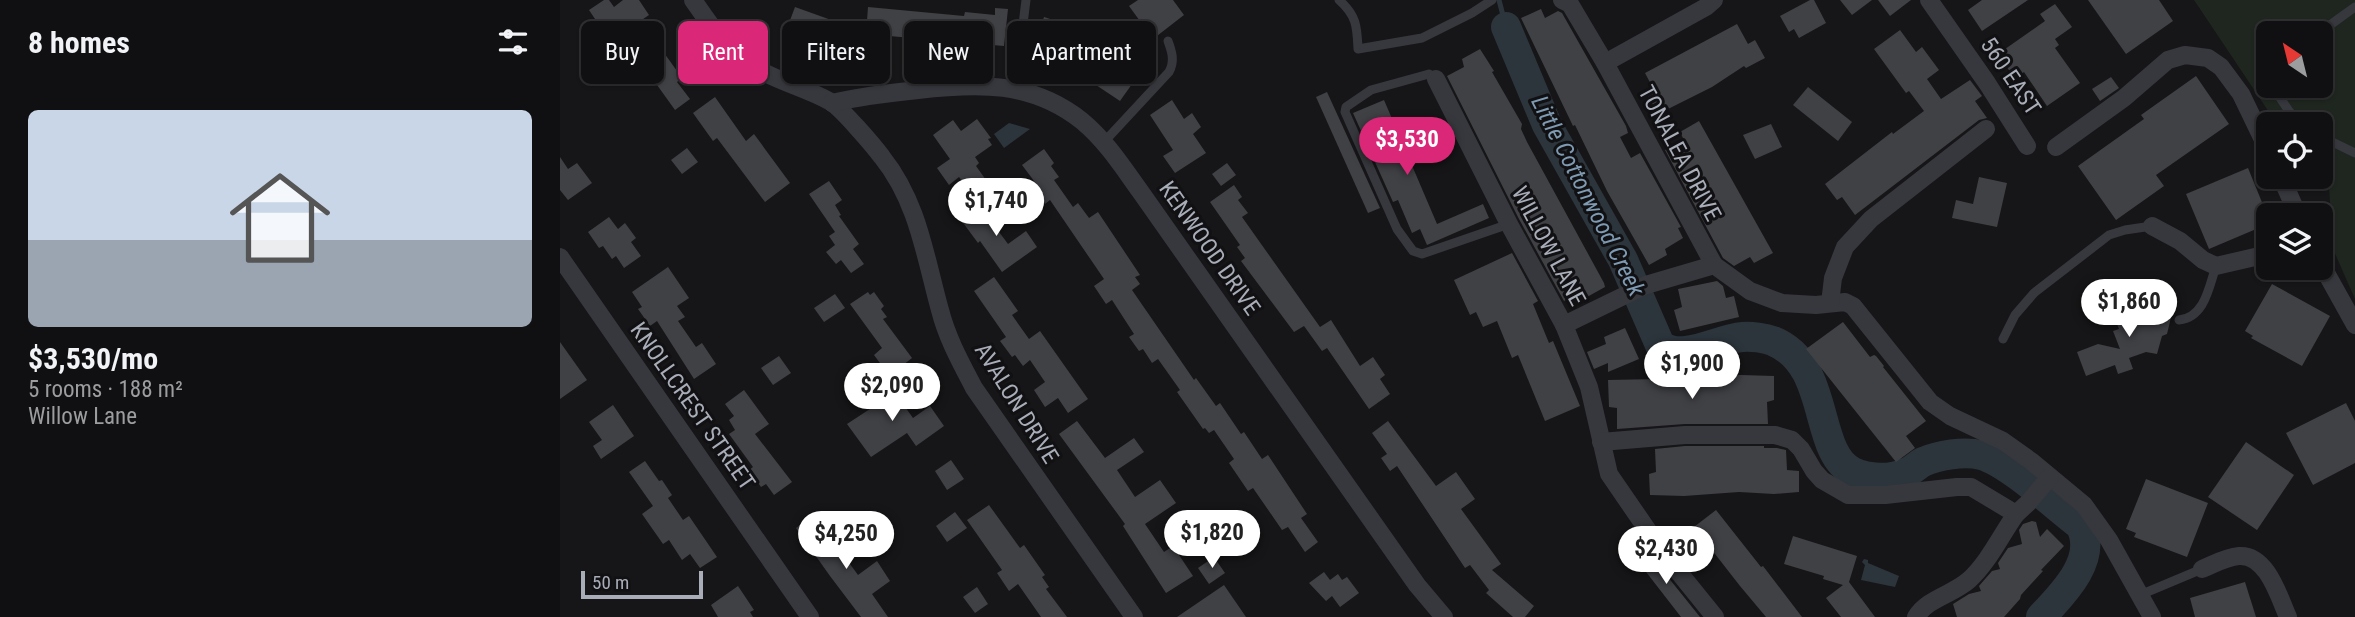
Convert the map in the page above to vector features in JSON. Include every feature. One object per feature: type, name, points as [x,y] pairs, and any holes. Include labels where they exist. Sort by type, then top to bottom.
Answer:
[{"type":"street","name":"AVALON DRIVE","points":[[693,0],[730,48],[749,64],[784,83],[832,103],[882,156],[905,193],[917,219],[940,313],[953,348],[974,388],[1133,617]]},
{"type":"street","name":"TONALEA DRIVE","points":[[1562,0],[1570,4],[1605,63],[1714,265],[1750,291],[1767,298],[1802,305],[1845,302],[1863,316],[1930,402],[1950,416],[2003,442],[2046,481],[2084,505],[2095,516],[2152,617]]},
{"type":"street","points":[[1605,63],[1714,0]]},
{"type":"street","name":"560 EAST","points":[[1928,0],[1987,83],[2027,146]]},
{"type":"street","points":[[2056,147],[2124,98],[2168,60],[2185,55],[2201,56],[2221,67],[2241,94],[2256,125]]},
{"type":"street","name":"WILLOW LANE","points":[[1436,79],[1509,224],[1564,325],[1588,387],[1609,474],[1664,554],[1715,617]]},
{"type":"street","name":"KENWOOD DRIVE","points":[[832,103],[863,96],[982,85],[1015,89],[1046,100],[1080,119],[1104,142],[1417,585],[1444,617]]},
{"type":"street","points":[[1830,303],[1833,278],[1845,247],[1871,219],[1986,130]]},
{"type":"street","points":[[2152,226],[2180,240],[2203,260],[2216,266],[2256,257]]},
{"type":"street","name":"KNOLLCREST STREET","points":[[560,257],[810,617]]},
{"type":"street","points":[[1564,325],[1646,285],[1714,265]]},
{"type":"street","points":[[2330,280],[2355,325]]},
{"type":"street","points":[[1601,442],[1685,435],[1775,435],[1792,440],[1822,480],[1848,495],[1885,495],[1957,486],[1971,487],[2022,509]]},
{"type":"street","points":[[1916,617],[1935,599],[1969,580],[2046,481]]},
{"type":"street","points":[[2202,569],[2227,558],[2249,557],[2256,561],[2269,577],[2288,617]]},
{"type":"lane","points":[[1015,89],[1026,0]]},
{"type":"lane","points":[[1339,0],[1357,24],[1358,49],[1422,38],[1491,1]]},
{"type":"lane","points":[[2333,23],[2355,7]]},
{"type":"lane","points":[[1104,142],[1169,72],[1173,61],[1168,41]]},
{"type":"lane","points":[[1436,79],[1429,74],[1371,90],[1346,107],[1345,112],[1397,229],[1413,251],[1422,254],[1509,224]]},
{"type":"lane","points":[[2333,142],[2355,153]]},
{"type":"lane","points":[[2003,339],[2015,315],[2034,293],[2109,235],[2152,226]]},
{"type":"lane","points":[[2179,320],[2189,318],[2197,311],[2207,294],[2216,266]]},
{"type":"lane","points":[[2140,595],[2202,569]]},
{"type":"shaded area","points":[[2194,0],[2355,0],[2355,299],[2333,249],[2333,203],[2330,203],[2329,189],[2333,189],[2333,112],[2269,112],[2260,98],[2333,98],[2333,21],[2256,21],[2256,93]]},
{"type":"shaded area","points":[[1009,123],[1030,129],[1004,148],[994,134]]},
{"type":"shaded area","points":[[1864,559],[1899,576],[1895,587],[1861,580]]},
{"type":"building","points":[[604,0],[609,0],[614,7],[623,0],[639,0],[649,15],[640,21],[596,21],[589,10]]},
{"type":"building","points":[[1138,0],[1173,0],[1184,15],[1156,37],[1156,21],[1140,21],[1129,6]]},
{"type":"building","points":[[1814,0],[1826,23],[1799,38],[1794,29],[1789,32],[1780,16]]},
{"type":"building","points":[[1840,0],[1872,0],[1852,15]]},
{"type":"building","points":[[1878,0],[1911,0],[1890,16]]},
{"type":"building","points":[[1982,0],[2028,0],[1982,31],[1968,10]]},
{"type":"building","points":[[2088,0],[2159,0],[2173,21],[2126,54]]},
{"type":"building","points":[[2055,4],[2072,27],[2055,39],[2059,45],[2055,48],[2080,83],[2047,106],[2024,72],[2015,79],[1998,54],[2045,21],[2040,14]]},
{"type":"building","points":[[795,7],[834,21],[790,21]]},
{"type":"building","points":[[868,7],[964,16],[965,12],[995,15],[995,8],[1008,9],[1004,46],[993,45],[993,21],[904,21],[904,37],[890,36],[890,21],[867,21]]},
{"type":"building","points":[[1541,9],[1545,18],[1558,11],[1562,13],[1626,126],[1628,133],[1620,137],[1631,158],[1640,153],[1681,227],[1678,228],[1683,238],[1665,249],[1667,255],[1649,265],[1607,191],[1575,125],[1573,126],[1521,18]]},
{"type":"building","points":[[1737,24],[1748,44],[1755,40],[1765,58],[1746,68],[1744,66],[1712,87],[1658,114],[1648,96],[1655,92],[1645,73]]},
{"type":"building","points":[[1900,30],[1916,52],[1922,47],[1939,70],[1927,79],[1941,99],[1970,80],[1982,96],[1975,101],[1987,118],[1979,120],[1855,215],[1842,197],[1837,200],[1825,184],[1924,111],[1909,91],[1906,93],[1874,49]]},
{"type":"building","points":[[1480,49],[1604,283],[1605,287],[1587,297],[1582,291],[1564,301],[1447,76],[1464,67],[1462,59]]},
{"type":"building","points":[[664,53],[678,72],[678,84],[690,99],[675,110],[656,84],[664,84]]},
{"type":"building","points":[[2196,76],[2229,124],[2156,175],[2164,186],[2116,220],[2078,166],[2144,119],[2141,115]]},
{"type":"building","points":[[2111,77],[2119,88],[2100,101],[2092,89]]},
{"type":"building","points":[[1094,84],[1132,84],[1120,101]]},
{"type":"building","points":[[1808,87],[1852,122],[1838,141],[1793,105]]},
{"type":"building","points":[[1327,92],[1380,208],[1368,213],[1316,97]]},
{"type":"building","points":[[715,97],[746,141],[754,134],[790,183],[765,202],[717,138],[713,141],[693,113]]},
{"type":"building","points":[[1172,100],[1184,119],[1192,113],[1201,127],[1193,134],[1206,153],[1175,173],[1163,156],[1173,150],[1150,115]]},
{"type":"building","points":[[1384,100],[1437,224],[1483,204],[1489,218],[1427,245],[1420,229],[1412,233],[1398,200],[1393,202],[1353,113]]},
{"type":"building","points":[[977,119],[991,138],[988,139],[992,145],[975,157],[979,163],[976,166],[996,194],[980,206],[959,177],[949,185],[937,168],[950,159],[933,135],[953,120],[961,131]]},
{"type":"building","points":[[1699,121],[1773,253],[1754,263],[1750,257],[1734,266],[1723,258],[1665,150],[1684,140],[1680,132]]},
{"type":"building","points":[[1771,124],[1782,147],[1755,159],[1743,135]]},
{"type":"building","points":[[687,148],[698,162],[682,174],[671,160]]},
{"type":"building","points":[[1044,149],[1054,163],[1051,166],[1059,177],[1054,180],[1073,207],[1078,203],[1089,218],[1098,212],[1140,275],[1135,277],[1140,284],[1132,290],[1194,380],[1196,378],[1216,406],[1220,403],[1262,459],[1268,455],[1307,514],[1301,518],[1318,542],[1305,552],[1288,527],[1282,530],[1253,488],[1248,491],[1229,463],[1234,459],[1214,430],[1209,433],[1203,429],[1158,359],[1152,363],[1143,349],[1139,351],[1129,337],[1134,334],[1112,300],[1106,304],[1094,286],[1104,279],[1050,200],[1045,204],[1033,188],[1037,185],[1022,165]]},
{"type":"building","points":[[560,157],[568,169],[577,163],[592,183],[568,200],[560,190]]},
{"type":"building","points":[[1227,163],[1236,175],[1221,186],[1212,174]]},
{"type":"building","points":[[2248,168],[2262,203],[2256,203],[2256,229],[2209,249],[2186,194]]},
{"type":"building","points":[[1979,177],[2007,183],[1997,227],[1952,218],[1956,200],[1973,204]]},
{"type":"building","points":[[829,181],[842,200],[835,205],[841,215],[839,216],[859,244],[853,249],[864,264],[851,273],[841,260],[836,264],[826,252],[835,245],[829,236],[835,232],[809,194]]},
{"type":"building","points":[[1234,185],[1242,197],[1238,200],[1248,213],[1242,217],[1320,327],[1331,320],[1360,366],[1373,357],[1385,375],[1380,379],[1390,394],[1369,409],[1327,348],[1322,351],[1304,326],[1294,332],[1241,261],[1245,258],[1237,247],[1240,245],[1210,202]]},
{"type":"building","points":[[977,202],[1008,244],[1026,231],[1037,247],[1002,272],[958,216]]},
{"type":"building","points":[[609,217],[618,229],[625,223],[636,238],[631,242],[641,256],[624,268],[616,256],[612,259],[603,246],[599,248],[588,232]]},
{"type":"building","points":[[1512,253],[1538,301],[1533,304],[1549,343],[1553,341],[1580,406],[1545,421],[1518,355],[1512,358],[1497,321],[1483,327],[1476,312],[1470,315],[1454,280]]},
{"type":"building","points":[[668,267],[689,298],[677,306],[685,317],[678,321],[696,347],[702,343],[716,364],[694,379],[657,321],[650,326],[638,309],[642,307],[632,292]]},
{"type":"building","points":[[994,277],[1018,311],[1012,315],[1029,339],[1040,331],[1088,399],[1068,413],[1058,398],[1045,407],[1034,390],[1045,382],[1030,360],[1023,366],[1000,341],[1006,337],[974,291]]},
{"type":"building","points":[[1717,281],[1723,286],[1726,298],[1734,296],[1739,317],[1680,331],[1674,310],[1682,307],[1678,289]]},
{"type":"building","points":[[2272,284],[2330,316],[2302,366],[2251,338],[2253,336],[2245,331]]},
{"type":"building","points":[[868,292],[870,295],[874,292],[884,306],[881,309],[887,317],[883,319],[912,358],[903,365],[911,375],[897,386],[874,355],[882,348],[850,304]]},
{"type":"building","points":[[835,294],[845,308],[824,322],[814,308]]},
{"type":"building","points":[[2151,303],[2173,309],[2167,334],[2162,336],[2157,354],[2146,352],[2129,358],[2133,369],[2118,374],[2115,365],[2086,376],[2077,352],[2098,344],[2120,349],[2113,331],[2119,329],[2113,314],[2130,307],[2149,311]]},
{"type":"building","points":[[1843,322],[1870,357],[1876,356],[1926,421],[1906,436],[1915,448],[1896,462],[1806,349]]},
{"type":"building","points":[[1625,328],[1639,359],[1608,372],[1608,363],[1594,369],[1587,352],[1606,344],[1604,337]]},
{"type":"building","points":[[560,342],[587,380],[560,399]]},
{"type":"building","points":[[779,356],[791,373],[773,385],[761,368]]},
{"type":"building","points":[[1774,376],[1774,400],[1767,402],[1768,424],[1685,424],[1617,429],[1617,408],[1609,407],[1608,380]]},
{"type":"building","points":[[888,383],[913,418],[930,406],[944,426],[916,446],[907,433],[871,457],[847,424],[879,403],[873,394]]},
{"type":"building","points":[[744,390],[769,424],[755,434],[792,482],[774,495],[766,484],[761,487],[749,470],[753,467],[729,434],[735,430],[729,420],[734,416],[725,404]]},
{"type":"building","points":[[2346,403],[2355,421],[2355,463],[2313,485],[2286,433]]},
{"type":"building","points":[[613,405],[634,436],[601,459],[593,446],[602,440],[589,422]]},
{"type":"building","points":[[1077,421],[1105,458],[1134,438],[1144,452],[1117,470],[1135,497],[1160,480],[1176,503],[1145,524],[1164,552],[1173,546],[1193,576],[1166,593],[1123,526],[1125,524],[1059,434]]},
{"type":"building","points":[[1388,421],[1436,486],[1456,472],[1475,499],[1461,509],[1501,564],[1492,570],[1534,606],[1525,617],[1513,617],[1486,593],[1489,590],[1470,565],[1465,568],[1397,466],[1390,471],[1381,458],[1387,454],[1372,433]]},
{"type":"building","points":[[2246,442],[2294,475],[2257,530],[2208,497]]},
{"type":"building","points":[[1685,446],[1764,446],[1786,450],[1787,470],[1799,471],[1799,492],[1650,495],[1649,474],[1656,472],[1655,449]]},
{"type":"building","points":[[951,460],[964,479],[947,490],[935,471]]},
{"type":"building","points":[[645,461],[672,495],[668,498],[683,520],[689,516],[717,557],[700,568],[690,554],[682,560],[669,540],[663,544],[642,514],[653,506],[629,472]]},
{"type":"building","points":[[2146,479],[2208,503],[2187,557],[2134,537],[2136,533],[2126,529]]},
{"type":"building","points":[[989,505],[1020,548],[1024,545],[1045,575],[1042,577],[1049,587],[1046,589],[1067,617],[1041,617],[1018,584],[1009,591],[997,573],[1002,570],[967,520]]},
{"type":"building","points":[[1716,510],[1802,617],[1766,617],[1740,586],[1694,527]]},
{"type":"building","points":[[955,512],[967,528],[947,542],[936,526]]},
{"type":"building","points":[[814,515],[858,575],[877,561],[890,581],[872,594],[888,617],[861,617],[830,576],[796,528]]},
{"type":"building","points":[[2036,522],[2040,537],[2047,529],[2064,546],[2004,617],[1957,617],[1953,604],[1969,594],[1981,591],[1979,586],[1992,571],[2000,569],[1998,563],[2008,548],[2022,544],[2019,530],[2023,524]]},
{"type":"building","points":[[1793,536],[1857,556],[1849,582],[1875,617],[1841,617],[1826,598],[1843,585],[1823,579],[1824,576],[1784,564]]},
{"type":"building","points":[[1648,550],[1700,617],[1681,617],[1636,559]]},
{"type":"building","points":[[1214,557],[1225,573],[1209,584],[1198,568]]},
{"type":"building","points":[[1324,572],[1330,580],[1338,574],[1342,580],[1347,577],[1359,593],[1340,607],[1332,596],[1326,601],[1309,583]]},
{"type":"building","points":[[2245,582],[2256,617],[2195,617],[2190,598]]},
{"type":"building","points":[[1224,585],[1246,617],[1177,617]]},
{"type":"building","points":[[738,586],[754,610],[750,612],[753,617],[718,617],[711,605]]},
{"type":"building","points":[[977,587],[988,604],[975,613],[963,597]]},
{"type":"waterway","name":"Little Cottonwood Creek","points":[[1499,0],[1506,27]]},
{"type":"waterway","name":"Little Cottonwood Creek","points":[[1506,27],[1547,125],[1623,260],[1660,345],[1679,351],[1750,337],[1773,341],[1792,353],[1805,369],[1840,462],[1853,472],[1879,478],[1893,477],[1929,460],[1967,453],[1992,459],[2018,475],[2080,525],[2085,537],[2082,563],[2076,575],[2041,617]]}]
